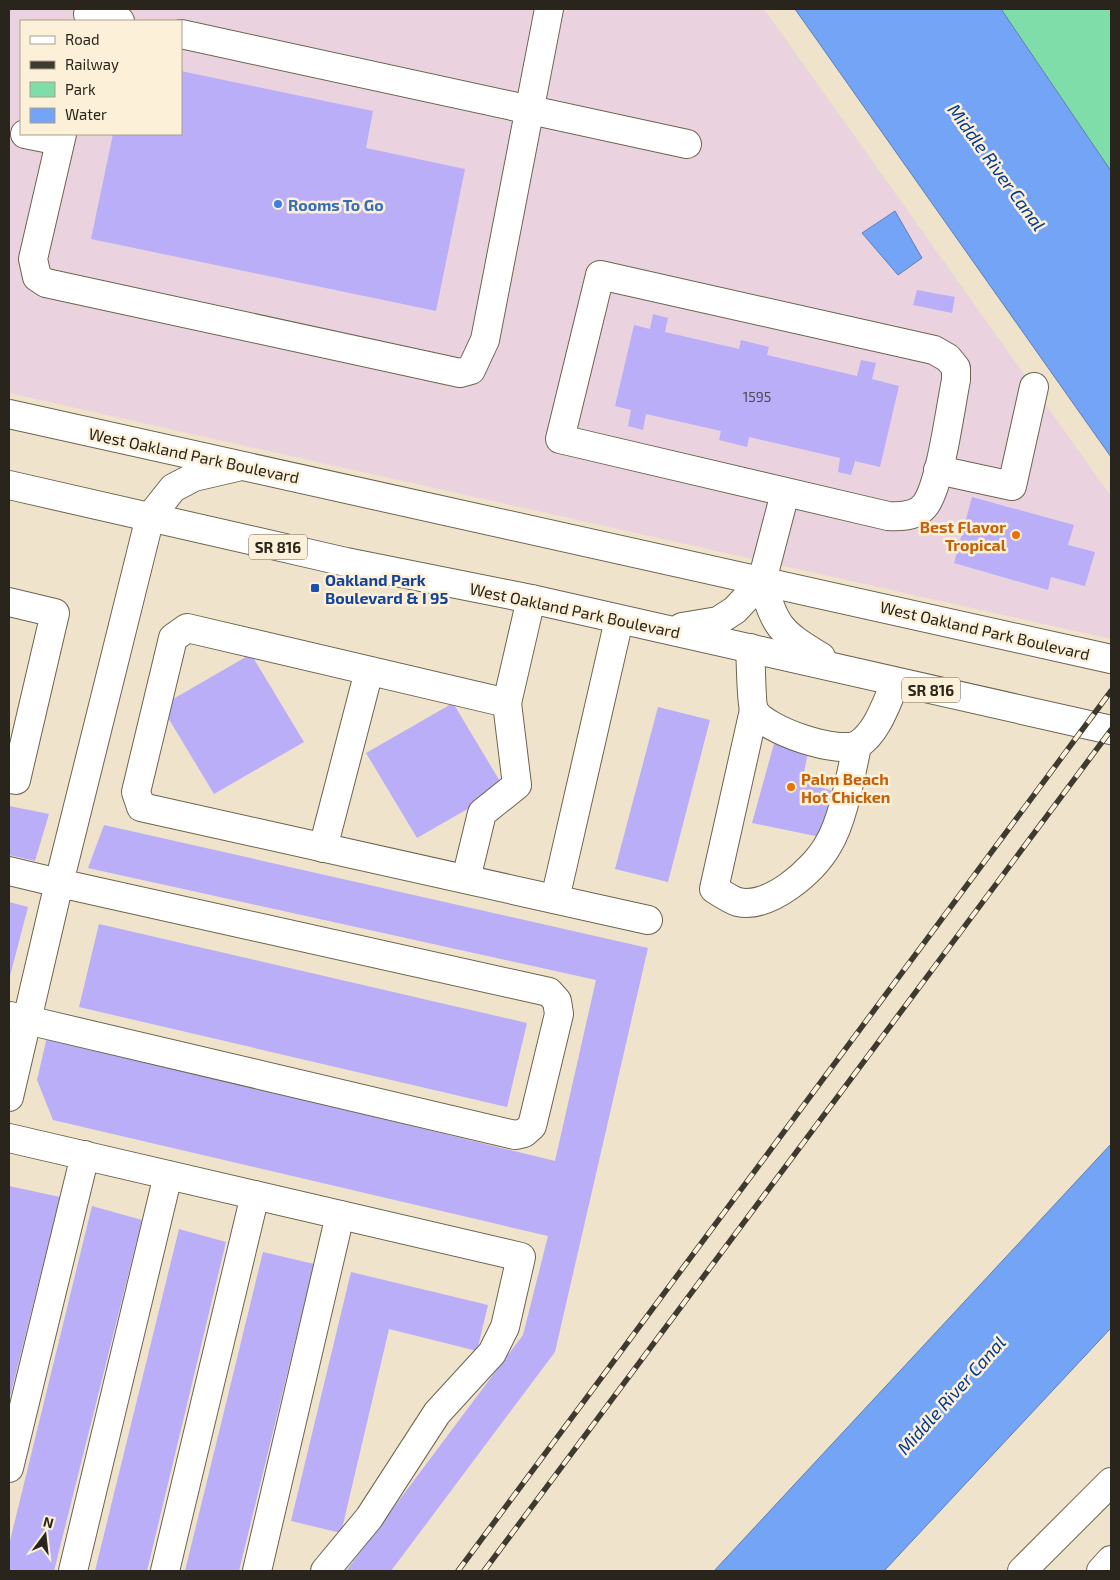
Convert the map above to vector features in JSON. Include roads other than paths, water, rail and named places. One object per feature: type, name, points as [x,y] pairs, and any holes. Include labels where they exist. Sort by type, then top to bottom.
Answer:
[{"type":"main road","points":[[38,135],[61,137],[33,259],[37,277],[46,283],[460,373],[471,370],[485,340],[549,9]]},
{"type":"main road","points":[[88,15],[115,20]]},
{"type":"main road","points":[[182,34],[687,144]]},
{"type":"main road","points":[[600,275],[934,350],[948,358],[956,368],[934,487],[926,505],[914,514],[900,517],[785,493],[560,439],[600,275]]},
{"type":"main road","points":[[938,470],[1012,486],[1034,387]]},
{"type":"main road","name":"West Oakland Park Boulevard","points":[[9,414],[1111,659]]},
{"type":"main road","points":[[9,1096],[18,1018],[59,883],[150,517],[173,488],[194,477],[243,466]]},
{"type":"main road","name":"West Oakland Park Boulevard","points":[[9,485],[339,561],[531,599],[1111,730]]},
{"type":"main road","points":[[666,629],[718,621],[735,610],[762,581],[785,493]]},
{"type":"main road","points":[[762,581],[772,616],[789,637],[841,669]]},
{"type":"main road","points":[[466,879],[482,813],[517,785],[507,703],[531,599]]},
{"type":"main road","points":[[9,602],[55,613],[16,780],[9,778]]},
{"type":"main road","points":[[555,899],[619,620]]},
{"type":"main road","points":[[507,703],[187,628],[173,638],[136,792],[141,807],[648,920]]},
{"type":"main road","points":[[750,648],[754,710],[714,890],[738,902],[766,900],[793,885],[828,845],[846,798],[857,746]]},
{"type":"main road","points":[[323,848],[369,671]]},
{"type":"main road","points":[[754,710],[765,722],[790,734],[833,748],[857,746],[871,734],[896,682]]},
{"type":"main road","points":[[9,871],[548,992],[557,1001],[559,1014],[532,1126],[524,1133],[514,1135],[18,1018]]},
{"type":"main road","points":[[9,1138],[521,1256],[505,1327],[492,1353],[438,1414],[369,1518],[325,1571]]},
{"type":"main road","points":[[9,1468],[85,1155]]},
{"type":"main road","points":[[73,1571],[168,1175]]},
{"type":"main road","points":[[165,1571],[255,1195]]},
{"type":"main road","points":[[257,1571],[340,1215]]},
{"type":"main road","points":[[1022,1571],[1111,1482]]},
{"type":"main road","points":[[1101,1571],[1111,1560]]},
{"type":"water","name":"Middle River Canal","points":[[795,9],[1001,9],[1111,171],[1111,457]]},
{"type":"water","points":[[895,211],[922,258],[898,275],[862,233]]},
{"type":"water","name":"Middle River Canal","points":[[1111,1144],[1111,1328],[884,1571],[714,1571]]},
{"type":"railway","points":[[458,1571],[1111,691]]},
{"type":"railway","points":[[484,1571],[1111,730]]},
{"type":"place","name":"Rooms To Go","points":[[278,204]]},
{"type":"place","name":"Best Flavor Tropical","points":[[1016,535]]},
{"type":"place","name":"Oakland Park Boulevard & I 95","points":[[315,588]]},
{"type":"place","name":"Palm Beach Hot Chicken","points":[[791,787]]}]
